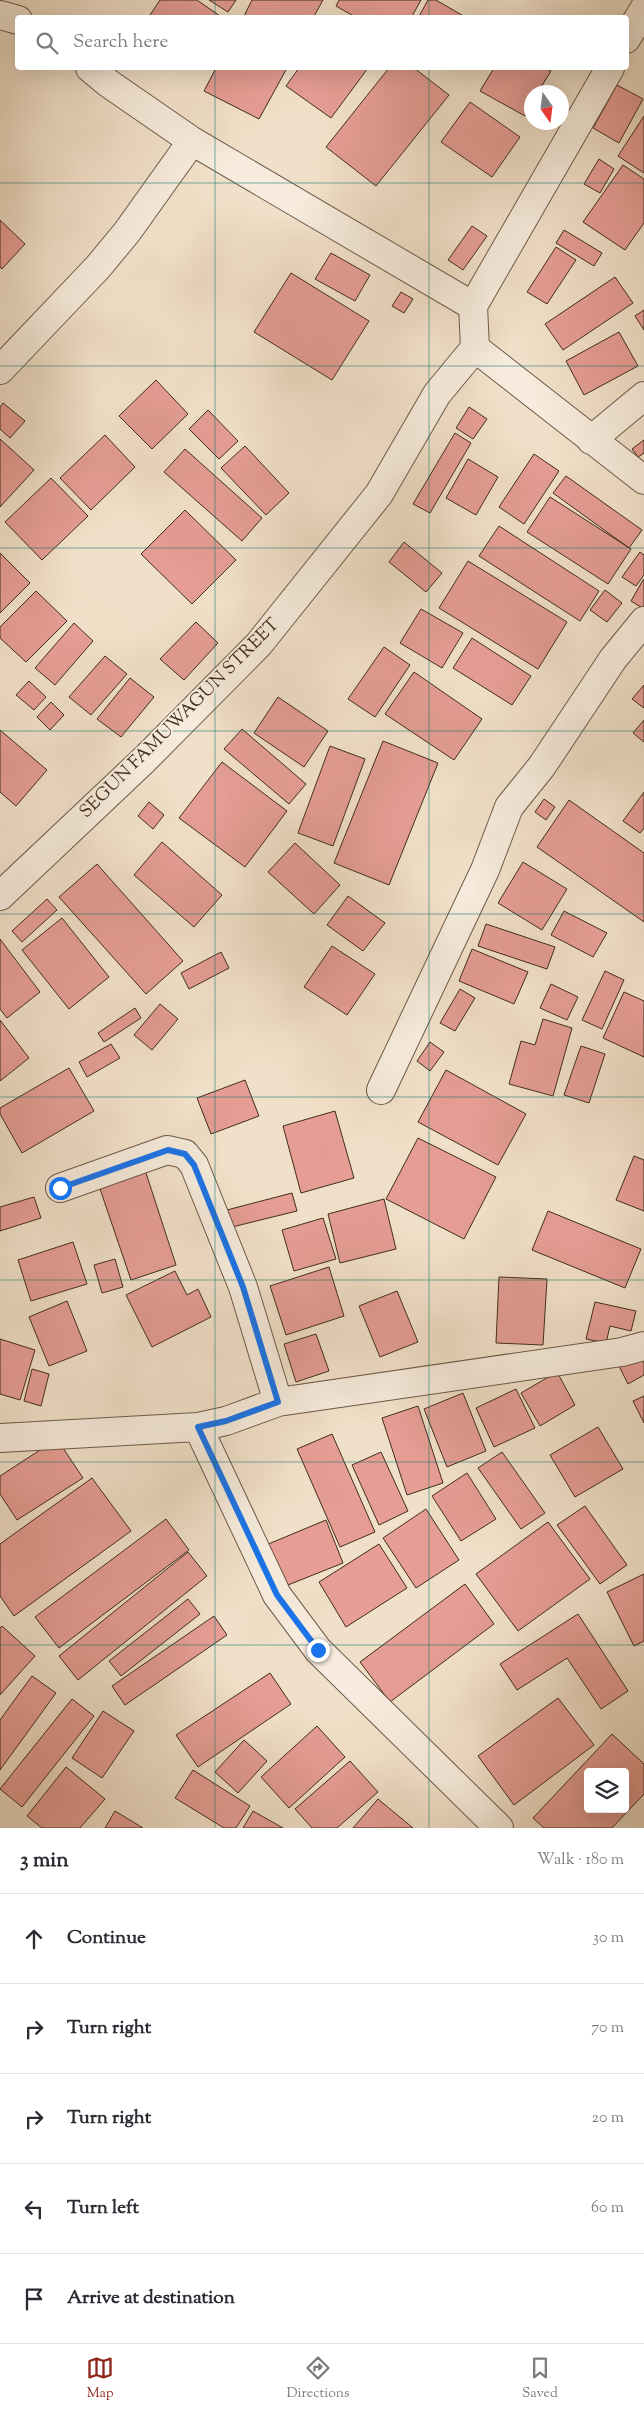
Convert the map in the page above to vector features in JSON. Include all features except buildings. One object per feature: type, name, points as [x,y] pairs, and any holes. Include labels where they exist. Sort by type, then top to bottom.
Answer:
[{"type":"street","points":[[629,34],[644,9]]},
{"type":"street","points":[[0,15],[15,19]]},
{"type":"street","points":[[92,70],[108,83],[192,140],[473,306]]},
{"type":"street","points":[[609,70],[473,306],[475,348],[644,480]]},
{"type":"street","points":[[0,370],[98,267],[127,232],[192,140]]},
{"type":"street","name":"SEGUN FAMUWAGUN STREET","points":[[0,896],[145,759],[258,644],[378,494],[437,394],[475,348]]},
{"type":"street","points":[[591,440],[644,396]]},
{"type":"street","points":[[381,1090],[485,870],[509,807],[542,766],[613,659],[644,621]]},
{"type":"street","points":[[60,1188],[168,1150],[185,1154],[194,1165],[243,1287],[278,1402]]},
{"type":"street","points":[[0,1438],[198,1427],[226,1421],[278,1402],[483,1374],[622,1352],[644,1346]]},
{"type":"street","points":[[198,1427],[277,1595],[318,1650],[499,1828]]},
{"type":"route","points":[[60,1188],[168,1150],[185,1154],[194,1165],[243,1287],[278,1402],[226,1421],[198,1427],[277,1595],[318,1650]]}]
